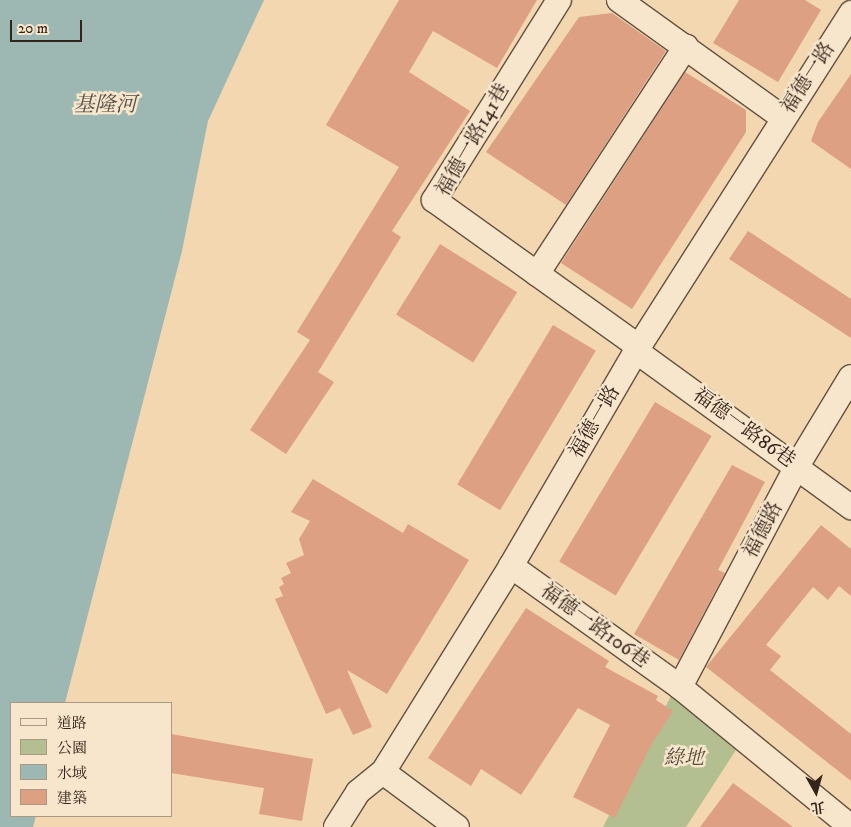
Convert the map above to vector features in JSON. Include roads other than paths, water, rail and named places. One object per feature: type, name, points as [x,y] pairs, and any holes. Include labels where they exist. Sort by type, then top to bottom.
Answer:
[{"type":"street","name":"福德一路141巷","points":[[559,0],[434,200],[637,349]]},
{"type":"street","points":[[619,0],[686,46],[783,118]]},
{"type":"street","name":"福德一路","points":[[336,827],[358,792],[383,772],[511,566],[637,349],[851,13]]},
{"type":"street","points":[[537,274],[686,46]]},
{"type":"street","name":"福德一路86巷","points":[[637,349],[851,507]]},
{"type":"street","name":"福德路","points":[[680,687],[797,466],[851,377]]},
{"type":"street","name":"福德一路106巷","points":[[511,566],[680,687]]},
{"type":"street","points":[[680,687],[851,827]]},
{"type":"street","points":[[383,772],[457,827]]},
{"type":"water","name":"基隆河","points":[[0,0],[264,0],[208,121],[182,251],[65,702],[10,702],[10,817],[36,817],[33,827],[0,827]]},
{"type":"park label","name":"綠地","points":[[684,758]]}]
